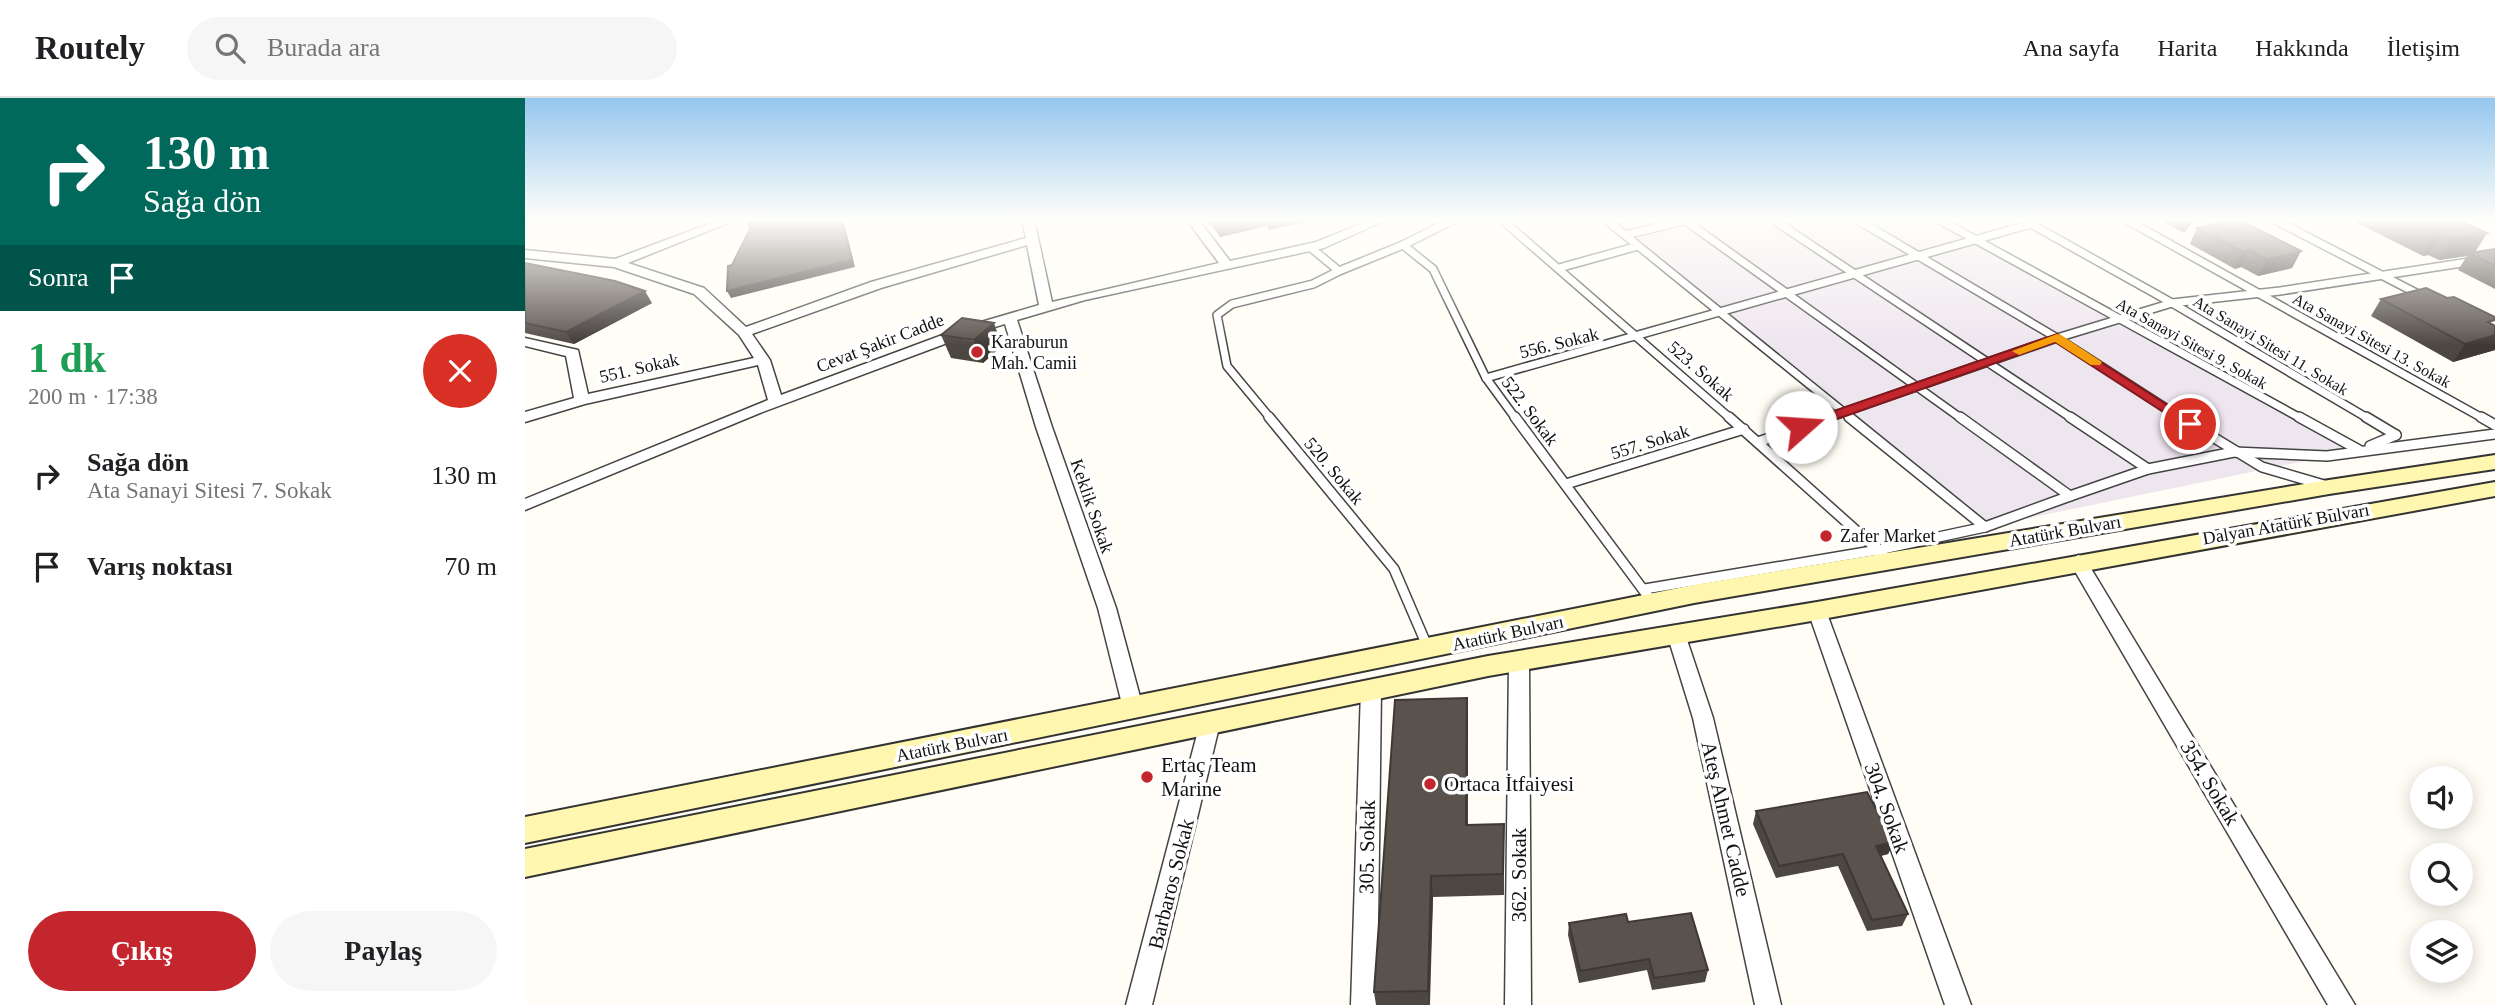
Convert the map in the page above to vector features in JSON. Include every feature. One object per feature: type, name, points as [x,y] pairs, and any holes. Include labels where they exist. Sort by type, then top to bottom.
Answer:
[{"type":"main road","name":"Atatürk Bulvarı","points":[[525,830],[1428,649],[1649,596],[1884,556],[2495,462]]},
{"type":"main road","name":"Dalyan Atatürk Bulvarı","points":[[2078,561],[2495,489]]},
{"type":"main road","name":"Atatürk Bulvarı","points":[[525,863],[1519,661],[1817,611],[2078,561]]},
{"type":"street","points":[[599,261],[616,263],[699,291],[744,332],[763,360],[776,402]]},
{"type":"street","points":[[616,263],[620,261]]},
{"type":"street","points":[[744,332],[876,285],[958,261]]},
{"type":"street","points":[[1037,261],[1047,307]]},
{"type":"street","points":[[1224,261],[1228,267]]},
{"type":"street","name":"Cevat Şakir Cadde","points":[[525,505],[776,402],[969,330],[1081,297],[1251,261]]},
{"type":"street","name":"Keklik Sokak","points":[[1010,318],[1044,428],[1107,608],[1133,708]]},
{"type":"street","points":[[525,342],[573,353],[582,400]]},
{"type":"street","name":"551. Sokak","points":[[525,417],[582,400],[763,360]]},
{"type":"street","name":"354. Sokak","points":[[2078,561],[2341,1005]]},
{"type":"street","name":"304. Sokak","points":[[1817,611],[1958,1005]]},
{"type":"street","name":"Ateş Ahmet Cadde","points":[[1676,635],[1703,718],[1768,1005]]},
{"type":"street","name":"362. Sokak","points":[[1518,1005],[1519,661]]},
{"type":"street","name":"305. Sokak","points":[[1364,1005],[1371,690]]},
{"type":"street","name":"Barbaros Sokak","points":[[1139,1005],[1210,723]]},
{"type":"lane","points":[[1327,261],[1339,271],[1363,261]]},
{"type":"lane","name":"522. Sokak","points":[[1423,261],[1433,269],[1486,378],[1649,596]]},
{"type":"lane","name":"523. Sokak","points":[[1551,261],[1744,429],[1884,556]]},
{"type":"lane","points":[[1559,268],[1583,261]]},
{"type":"lane","points":[[1657,261],[1985,527]]},
{"type":"lane","points":[[1744,261],[2070,496]]},
{"type":"lane","points":[[1836,261],[2148,469]]},
{"type":"lane","name":"556. Sokak","points":[[1486,378],[1640,339],[1720,312],[1900,261]]},
{"type":"lane","points":[[1928,261],[2057,338],[2234,452],[2262,467],[2329,487]]},
{"type":"lane","name":"Ata Sanayi Sitesi 9. Sokak","points":[[2015,261],[2359,450]]},
{"type":"lane","name":"Ata Sanayi Sitesi 11. Sokak","points":[[2098,261],[2396,436],[2359,450]]},
{"type":"lane","name":"Ata Sanayi Sitesi 13. Sokak","points":[[2202,261],[2495,425]]},
{"type":"lane","points":[[2355,261],[2426,298]]},
{"type":"lane","points":[[1758,442],[2057,338],[2172,303],[2473,261]]},
{"type":"lane","name":"520. Sokak","points":[[1339,271],[1313,284],[1232,304],[1217,315],[1227,366],[1394,569],[1428,649]]},
{"type":"lane","name":"557. Sokak","points":[[1566,484],[1744,429]]},
{"type":"lane","points":[[1884,556],[1985,527],[2148,469],[2234,452],[2327,456],[2495,434]]},
{"type":"shaded area","points":[[1657,261],[2016,261],[2359,450],[1985,527]]},
{"type":"building","points":[[734,261],[847,261],[727,291],[728,266]]},
{"type":"building","points":[[525,263],[615,281],[645,291],[566,332],[525,323]]},
{"type":"building","points":[[2426,288],[2447,298],[2454,297],[2495,317],[2495,320],[2488,322],[2495,326],[2495,335],[2465,344],[2381,299]]},
{"type":"building","points":[[962,318],[994,323],[974,340],[941,335]]},
{"type":"building","points":[[1467,698],[1466,825],[1504,824],[1503,874],[1431,876],[1428,991],[1374,992],[1395,700]]},
{"type":"building","points":[[1867,792],[1894,842],[1876,846],[1908,914],[1872,920],[1843,854],[1779,866],[1756,811]]},
{"type":"building","points":[[1691,913],[1708,970],[1654,978],[1649,959],[1580,971],[1569,923],[1626,914],[1628,922]]},
{"type":"slow traffic","points":[[2019,351],[2057,338],[2095,362]]},
{"type":"place","name":"Karaburun Mah. Camii","points":[[977,352]]},
{"type":"place","name":"Zafer Market","points":[[1826,536]]},
{"type":"place","name":"Ertaç Team Marine","points":[[1147,777]]},
{"type":"place","name":"Ortaca İtfaiyesi","points":[[1430,784]]},
{"type":"route","points":[[1801,427],[2057,338],[2190,424]]}]
